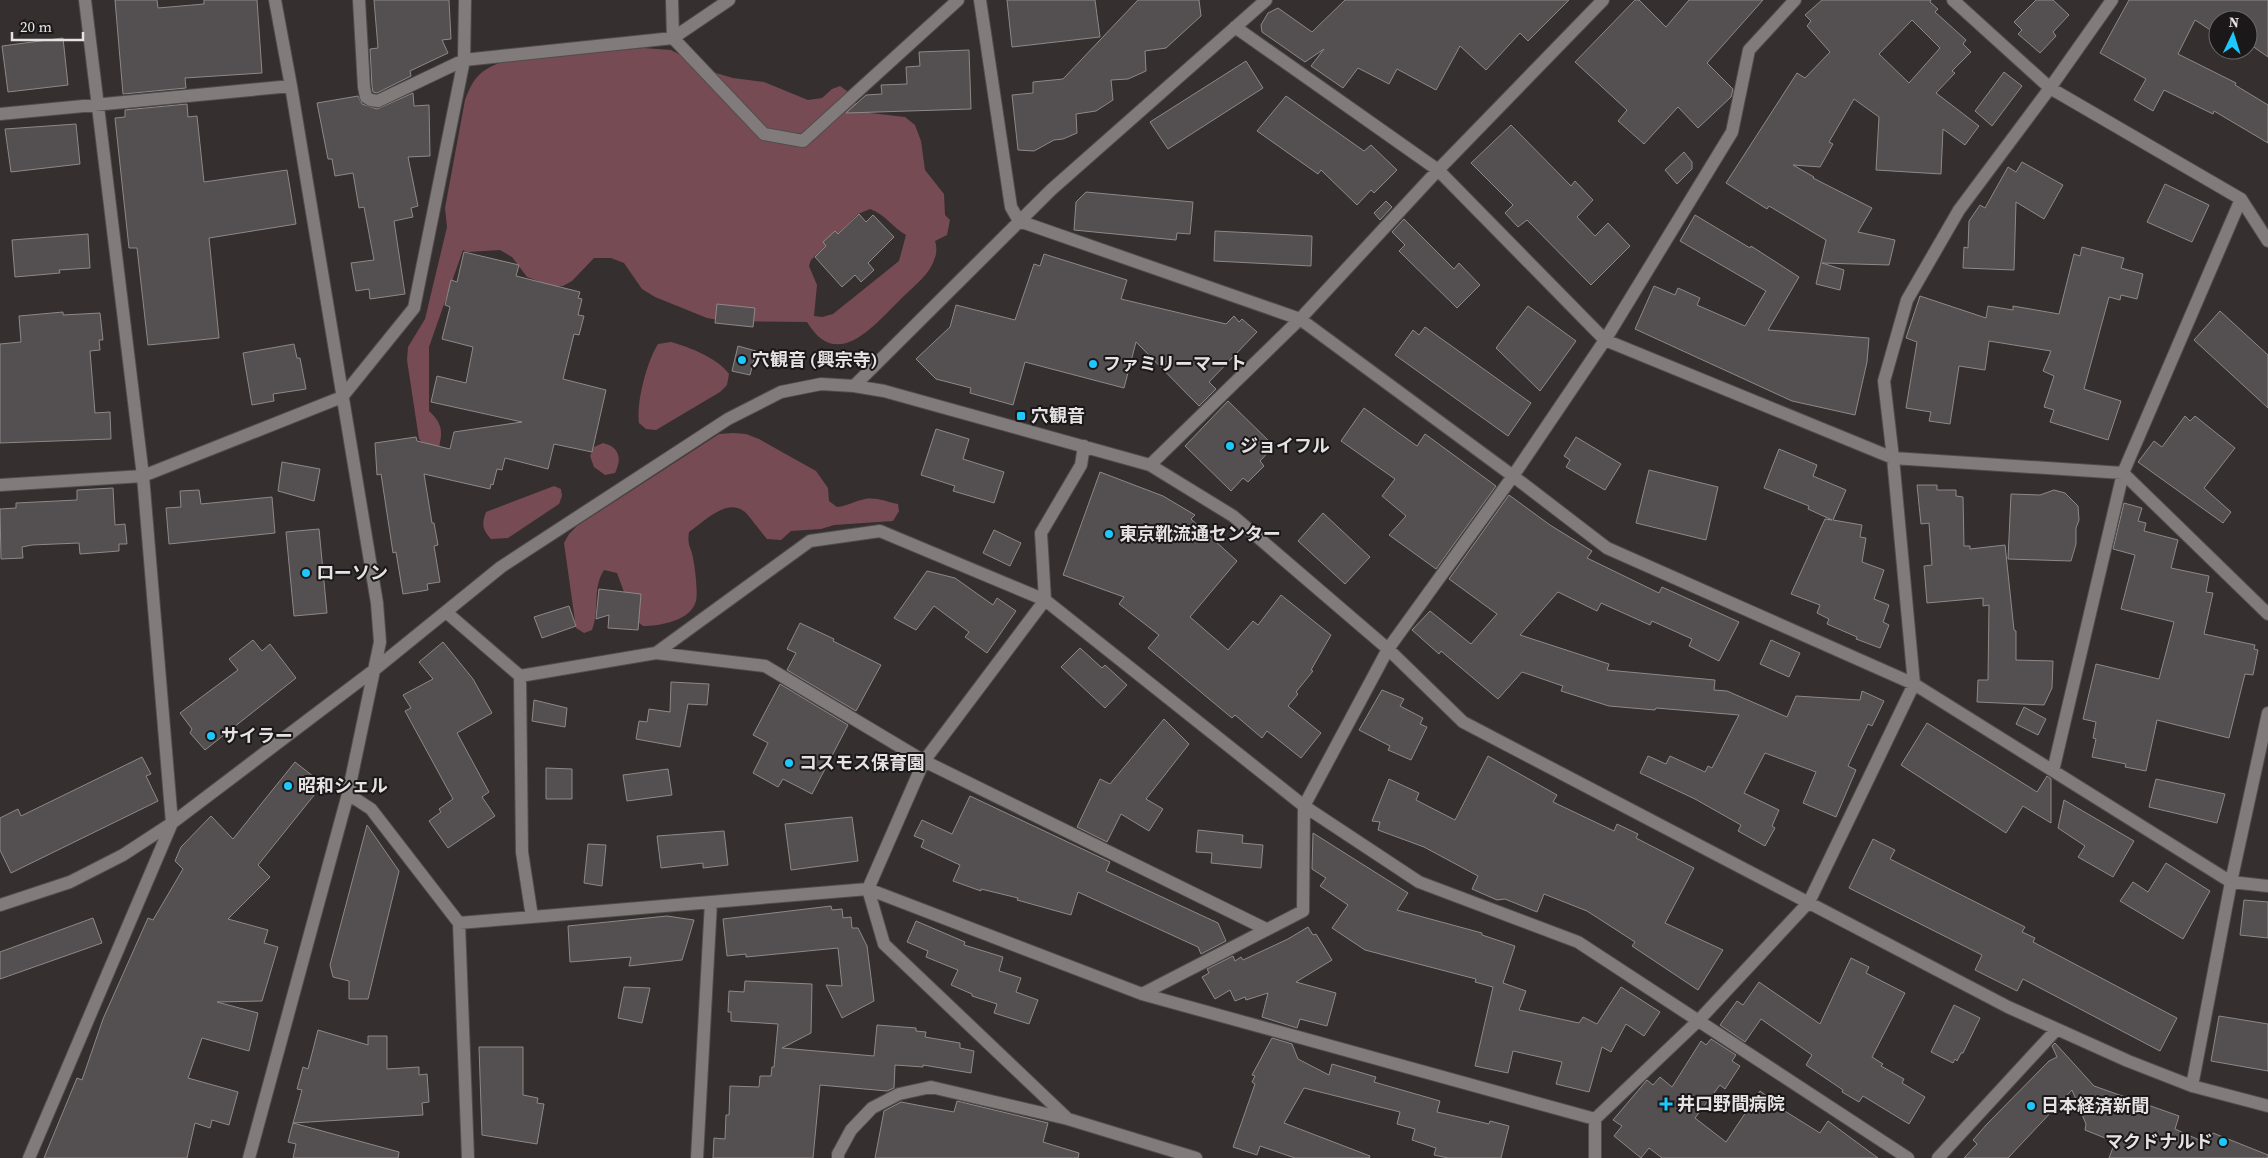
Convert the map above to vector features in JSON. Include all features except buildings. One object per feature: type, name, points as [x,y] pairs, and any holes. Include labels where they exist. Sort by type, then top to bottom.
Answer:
[{"type":"street","points":[[29,1158],[172,823],[143,476],[85,0]]},
{"type":"street","points":[[249,1158],[348,794],[380,642],[377,603],[275,0]]},
{"type":"street","points":[[358,0],[364,87],[366,97],[378,101],[464,60],[673,38],[729,0]]},
{"type":"street","points":[[0,485],[143,476],[342,397],[414,308],[464,60],[464,0]]},
{"type":"street","points":[[672,0],[673,38],[764,134],[803,141],[958,0]]},
{"type":"street","points":[[980,0],[1011,207],[1019,221],[1300,319],[1513,476],[1607,548],[1914,684],[2231,882],[2268,886]]},
{"type":"street","points":[[854,386],[1051,190],[1266,0]]},
{"type":"street","points":[[1150,465],[1300,319],[1438,170],[1603,0]]},
{"type":"street","points":[[1142,994],[1303,911],[1304,806],[1388,648],[1513,476],[1605,340],[1732,132],[1749,50],[1795,0]]},
{"type":"street","points":[[1953,0],[2050,88],[2241,198],[2268,241]]},
{"type":"street","points":[[1595,1158],[1595,1119],[1699,1020],[1809,902],[1914,684],[1884,381],[1907,300],[1959,210],[2050,88],[2112,0]]},
{"type":"street","points":[[1235,27],[1438,170],[1605,340],[1893,458],[2123,473],[2268,614]]},
{"type":"street","points":[[0,114],[291,86]]},
{"type":"street","points":[[2053,771],[2123,473],[2241,198]]},
{"type":"street","points":[[0,905],[70,882],[123,855],[172,823],[374,670],[501,567],[743,410],[781,392],[821,384],[854,386],[884,392],[1150,465],[1232,516],[1388,648],[1463,722],[2008,1007],[2192,1086],[2268,1106]]},
{"type":"street","points":[[1068,1119],[884,944],[868,889],[924,761],[1045,600],[1041,534],[1081,465],[1084,446]]},
{"type":"street","points":[[656,653],[810,541],[880,531],[1045,600],[1304,806],[1419,882],[1578,942],[1908,1158]]},
{"type":"street","points":[[446,612],[520,676],[522,852],[532,917]]},
{"type":"street","points":[[520,676],[656,653],[765,666],[924,761],[1266,929]]},
{"type":"street","points":[[2192,1086],[2231,882],[2268,713]]},
{"type":"street","points":[[348,794],[371,809],[459,923],[468,1158]]},
{"type":"street","points":[[459,923],[868,889],[1142,994],[1595,1119]]},
{"type":"street","points":[[697,1158],[711,902]]},
{"type":"street","points":[[1938,1158],[2057,1029]]},
{"type":"street","points":[[838,1158],[838,1154],[851,1130],[872,1108],[899,1094],[932,1087],[1068,1119],[1196,1158]]},
{"type":"shaded area","points":[[643,48],[671,50],[716,73],[733,78],[764,82],[808,100],[822,98],[832,89],[840,86],[847,91],[858,105],[870,113],[905,117],[915,125],[921,141],[925,170],[944,194],[945,215],[950,220],[947,235],[935,241],[936,250],[932,266],[919,282],[866,332],[854,340],[842,344],[830,343],[819,336],[807,322],[724,321],[707,318],[655,297],[642,289],[624,263],[611,258],[594,258],[572,281],[563,286],[552,286],[527,277],[512,257],[500,250],[467,252],[463,250],[429,347],[429,411],[439,423],[441,436],[439,447],[427,449],[419,439],[407,360],[408,347],[425,319],[447,227],[445,208],[465,100],[474,80],[488,68],[502,62]],"holes":[[[870,209],[906,235],[899,261],[833,314],[822,317],[814,316],[817,285],[809,266],[811,260],[858,214]]]},
{"type":"shaded area","points":[[671,342],[694,350],[718,363],[729,374],[727,385],[720,392],[656,430],[646,429],[639,423],[639,405],[646,371],[658,344]]},
{"type":"shaded area","points":[[719,434],[746,434],[759,439],[816,471],[828,488],[829,501],[837,507],[861,500],[873,499],[898,504],[899,511],[893,521],[834,525],[821,529],[791,531],[781,540],[767,539],[747,514],[740,509],[733,507],[725,508],[710,516],[689,532],[697,592],[693,608],[688,613],[674,621],[643,626],[634,619],[617,573],[604,570],[598,584],[596,614],[592,630],[584,633],[576,628],[564,543],[569,534],[577,526]]},
{"type":"shaded area","points":[[603,443],[613,447],[618,454],[619,458],[615,473],[605,475],[594,467],[590,456],[594,447]]},
{"type":"shaded area","points":[[554,486],[561,489],[562,496],[559,504],[508,538],[491,539],[488,536],[483,524],[486,512]]},
{"type":"place","name":"穴観音 (興宗寺)","points":[[742,360]]},
{"type":"place","name":"ファミリーマート","points":[[1093,364]]},
{"type":"place","name":"穴観音","points":[[1021,416]]},
{"type":"place","name":"ジョイフル","points":[[1230,446]]},
{"type":"place","name":"東京靴流通センター","points":[[1109,534]]},
{"type":"place","name":"ローソン","points":[[306,573]]},
{"type":"place","name":"サイラー","points":[[211,736]]},
{"type":"place","name":"コスモス保育園","points":[[789,763]]},
{"type":"place","name":"昭和シェル","points":[[288,786]]},
{"type":"place","name":"井口野間病院","points":[[1666,1104]]},
{"type":"place","name":"日本経済新聞","points":[[2031,1106]]},
{"type":"place","name":"マクドナルド","points":[[2223,1142]]}]
